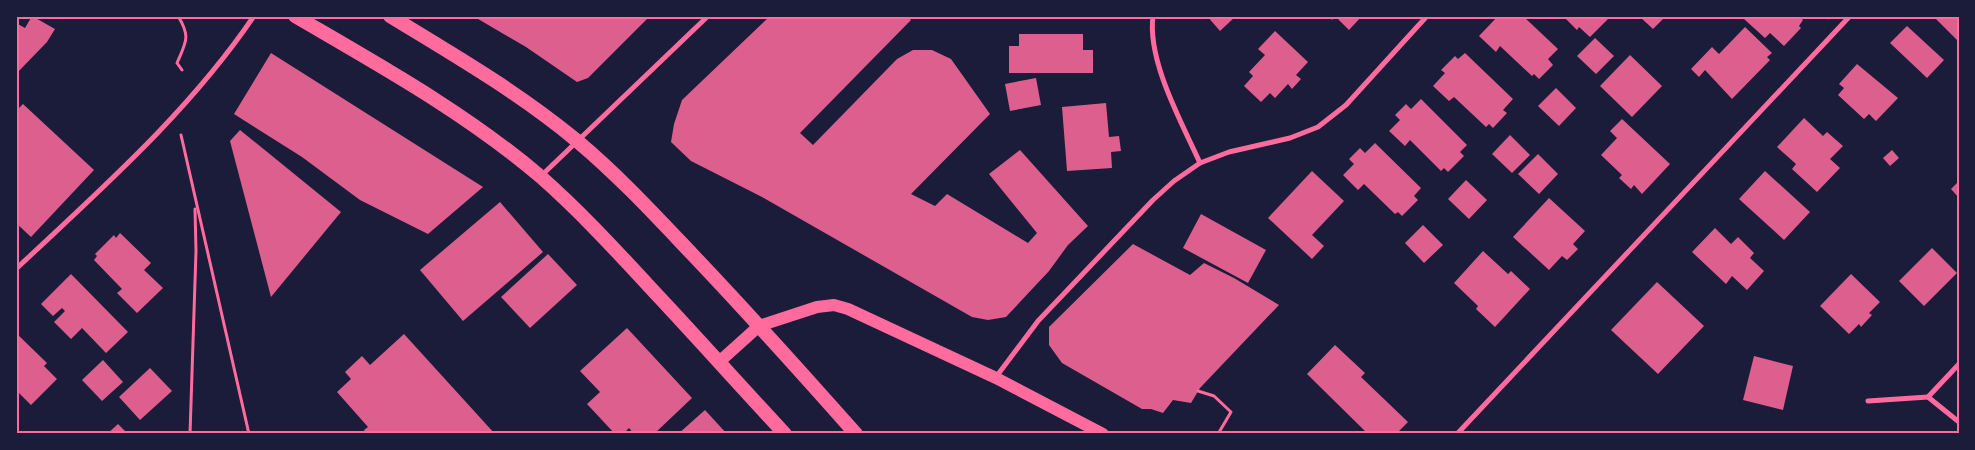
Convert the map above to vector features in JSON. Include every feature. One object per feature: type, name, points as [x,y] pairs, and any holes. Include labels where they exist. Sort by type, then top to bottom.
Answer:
[{"type":"highway","points":[[295,16],[378,64],[458,115],[499,144],[540,177],[602,236],[785,434]]},
{"type":"highway","points":[[390,16],[512,92],[577,140],[635,193],[760,326],[856,434]]},
{"type":"main road","points":[[719,362],[760,326],[818,307],[834,305],[848,309],[996,378],[1103,434]]},
{"type":"street","points":[[16,269],[180,110],[238,40],[254,16]]},
{"type":"street","points":[[540,177],[708,16]]},
{"type":"street","points":[[1153,16],[1155,53],[1169,94],[1200,163]]},
{"type":"street","points":[[996,378],[1038,321],[1127,227],[1174,181],[1200,163],[1229,152],[1290,138],[1318,128],[1346,105],[1427,16]]},
{"type":"street","points":[[1457,434],[1850,16]]},
{"type":"street","points":[[1928,397],[1959,364]]},
{"type":"street","points":[[1868,401],[1928,397],[1959,422]]},
{"type":"path","points":[[178,16],[186,29],[187,36],[177,63],[182,70]]},
{"type":"path","points":[[180,132],[194,201],[249,434]]},
{"type":"path","points":[[190,434],[196,251],[194,201]]},
{"type":"path","points":[[1198,391],[1214,396],[1231,412],[1218,434]]},
{"type":"building","points":[[32,16],[55,29],[47,42],[16,74],[16,23],[25,28]]},
{"type":"building","points":[[473,16],[650,16],[588,78],[577,82],[526,47]]},
{"type":"building","points":[[770,16],[907,16],[911,20],[800,133],[813,145],[897,59],[913,50],[932,50],[951,59],[990,114],[911,194],[935,206],[947,194],[1028,243],[1037,233],[989,174],[1020,150],[1088,226],[1068,245],[1049,271],[1006,317],[988,320],[972,317],[762,197],[691,161],[671,142],[674,124],[682,100]]},
{"type":"building","points":[[1207,16],[1236,16],[1220,31]]},
{"type":"building","points":[[1335,16],[1362,16],[1349,30]]},
{"type":"building","points":[[1498,16],[1523,16],[1558,49],[1548,59],[1553,65],[1539,79],[1534,74],[1532,76],[1500,46],[1496,52],[1479,36]]},
{"type":"building","points":[[1563,16],[1605,16],[1608,19],[1590,37],[1579,27],[1577,30]]},
{"type":"building","points":[[1639,16],[1666,16],[1653,29]]},
{"type":"building","points":[[1747,16],[1799,16],[1803,20],[1799,26],[1801,28],[1784,46],[1770,33],[1765,38],[1744,19]]},
{"type":"building","points":[[1933,16],[1959,16],[1959,42]]},
{"type":"building","points":[[1907,26],[1944,60],[1927,78],[1890,43]]},
{"type":"building","points":[[1745,27],[1772,53],[1767,57],[1770,60],[1732,99],[1705,70],[1699,77],[1691,69],[1712,47],[1719,54]]},
{"type":"building","points":[[1275,31],[1308,62],[1296,75],[1301,79],[1292,89],[1288,84],[1275,98],[1270,93],[1261,102],[1244,86],[1253,76],[1249,72],[1265,55],[1258,49]]},
{"type":"building","points":[[1019,34],[1083,34],[1083,50],[1093,50],[1093,73],[1009,73],[1009,46],[1019,46]]},
{"type":"building","points":[[1595,38],[1614,56],[1596,74],[1577,56]]},
{"type":"building","points":[[271,53],[483,187],[428,234],[360,200],[302,157],[234,114]]},
{"type":"building","points":[[1465,53],[1513,99],[1503,110],[1507,113],[1493,128],[1489,124],[1486,127],[1454,97],[1449,101],[1433,86],[1445,73],[1441,70],[1455,56],[1458,59]]},
{"type":"building","points":[[1630,55],[1662,86],[1632,117],[1600,86]]},
{"type":"building","points":[[1857,64],[1898,98],[1876,121],[1869,114],[1864,119],[1838,95],[1844,88],[1839,84]]},
{"type":"building","points":[[1036,78],[1041,105],[1010,111],[1005,84]]},
{"type":"building","points":[[1556,88],[1576,108],[1559,126],[1538,106]]},
{"type":"building","points":[[1421,99],[1467,145],[1460,152],[1464,156],[1448,172],[1444,168],[1441,171],[1410,140],[1405,146],[1389,131],[1400,120],[1395,115],[1406,104],[1411,109]]},
{"type":"building","points":[[1106,103],[1109,137],[1119,136],[1121,151],[1111,152],[1112,168],[1067,171],[1062,107]]},
{"type":"building","points":[[23,104],[94,170],[31,237],[16,223],[16,111]]},
{"type":"building","points":[[1804,118],[1823,136],[1827,132],[1843,146],[1830,159],[1840,168],[1817,192],[1792,169],[1796,164],[1777,147]]},
{"type":"building","points":[[1622,119],[1670,164],[1642,194],[1634,185],[1631,189],[1619,178],[1622,175],[1601,155],[1617,138],[1610,131]]},
{"type":"building","points":[[240,130],[341,212],[271,297],[230,141]]},
{"type":"building","points":[[1510,135],[1530,155],[1512,173],[1492,154]]},
{"type":"building","points":[[1375,143],[1421,188],[1414,196],[1418,200],[1402,216],[1398,212],[1395,214],[1364,184],[1358,190],[1343,175],[1354,164],[1349,159],[1360,148],[1365,153]]},
{"type":"building","points":[[1892,150],[1899,158],[1890,166],[1883,158]]},
{"type":"building","points":[[1538,154],[1558,174],[1539,194],[1518,174]]},
{"type":"building","points":[[1312,171],[1344,201],[1312,235],[1324,246],[1312,259],[1268,218]]},
{"type":"building","points":[[1765,171],[1810,212],[1784,240],[1739,199]]},
{"type":"building","points":[[1466,180],[1487,200],[1469,219],[1448,199]]},
{"type":"building","points":[[1959,181],[1959,198],[1951,189]]},
{"type":"building","points":[[1549,198],[1585,231],[1573,244],[1578,249],[1567,260],[1562,256],[1549,270],[1513,237]]},
{"type":"building","points":[[500,202],[543,252],[463,321],[420,270]]},
{"type":"building","points":[[1201,214],[1266,250],[1248,283],[1183,248]]},
{"type":"building","points":[[1423,225],[1443,245],[1424,263],[1405,243]]},
{"type":"building","points":[[1715,228],[1731,244],[1738,237],[1754,253],[1750,258],[1764,271],[1747,290],[1732,276],[1726,284],[1692,252]]},
{"type":"building","points":[[120,233],[151,263],[144,270],[163,288],[137,313],[117,293],[122,289],[94,260],[97,256],[95,254],[114,235],[116,238]]},
{"type":"building","points":[[1133,244],[1190,275],[1204,263],[1234,278],[1279,305],[1200,388],[1191,403],[1173,400],[1163,413],[1151,409],[1142,409],[1062,363],[1049,345],[1049,327]]},
{"type":"building","points":[[1932,248],[1957,273],[1924,306],[1899,281]]},
{"type":"building","points":[[1483,251],[1508,274],[1511,271],[1530,289],[1495,327],[1476,309],[1478,306],[1454,283]]},
{"type":"building","points":[[548,254],[577,285],[530,328],[501,297]]},
{"type":"building","points":[[71,274],[128,332],[106,353],[82,328],[71,339],[54,322],[65,311],[62,308],[53,316],[41,304]]},
{"type":"building","points":[[1851,274],[1880,302],[1869,313],[1872,315],[1861,327],[1859,324],[1849,334],[1820,306]]},
{"type":"building","points":[[1657,282],[1704,326],[1658,374],[1611,330]]},
{"type":"building","points":[[627,328],[692,398],[654,434],[634,434],[629,428],[623,434],[615,434],[587,404],[600,392],[580,371]]},
{"type":"building","points":[[16,333],[47,363],[44,366],[57,379],[31,405],[18,392],[16,394]]},
{"type":"building","points":[[404,334],[495,434],[367,434],[364,430],[368,427],[337,392],[351,379],[345,372],[362,356],[370,365]]},
{"type":"building","points":[[1335,345],[1365,373],[1361,377],[1408,422],[1396,434],[1368,434],[1307,374]]},
{"type":"building","points":[[1754,356],[1793,366],[1783,410],[1743,400]]},
{"type":"building","points":[[103,360],[123,382],[102,401],[82,380]]},
{"type":"building","points":[[150,368],[172,391],[140,420],[119,397]]},
{"type":"building","points":[[705,410],[727,434],[678,434]]},
{"type":"building","points":[[118,424],[128,434],[107,434]]}]
